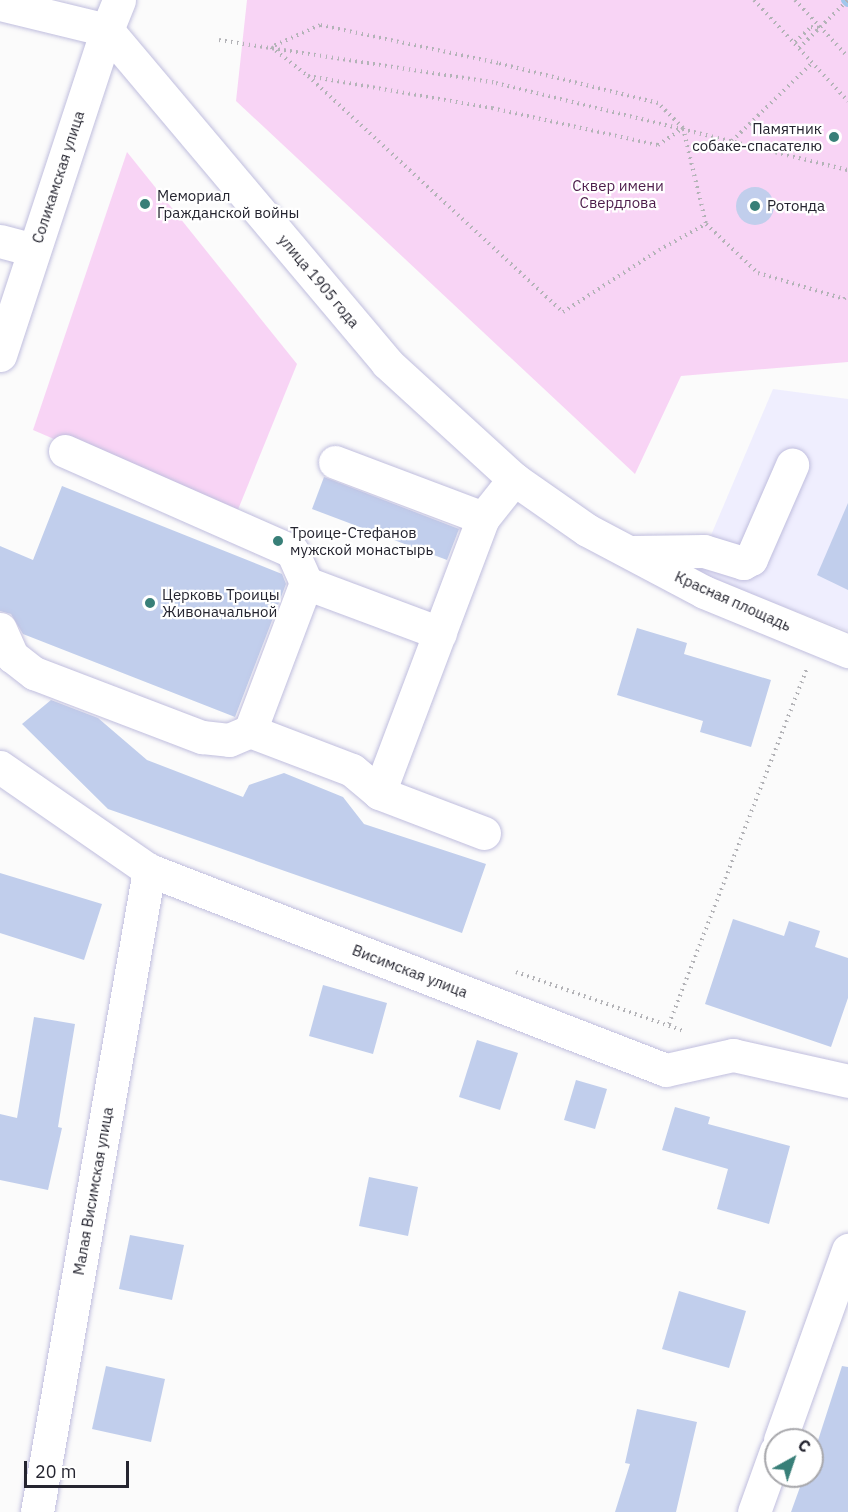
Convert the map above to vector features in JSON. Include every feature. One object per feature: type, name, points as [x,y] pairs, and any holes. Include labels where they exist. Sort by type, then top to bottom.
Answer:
[{"type":"street","points":[[0,4],[113,15]]},
{"type":"street","name":"Соликамская улица","points":[[0,355],[113,15]]},
{"type":"street","name":"улица 1905 года","points":[[113,15],[387,363],[514,479],[587,530]]},
{"type":"street","points":[[0,242],[34,250]]},
{"type":"street","points":[[65,451],[292,551],[306,582],[440,633]]},
{"type":"street","points":[[335,462],[483,518]]},
{"type":"street","points":[[630,552],[704,551],[743,563],[751,559],[792,465]]},
{"type":"street","points":[[379,793],[483,518],[514,479]]},
{"type":"street","name":"Красная площадь","points":[[587,530],[704,592],[834,645]]},
{"type":"street","points":[[250,731],[306,582]]},
{"type":"street","points":[[0,629],[12,656],[34,673],[208,739],[229,740],[250,731],[352,770],[379,793],[484,833]]},
{"type":"street","name":"Висимская улица","points":[[0,767],[149,870],[666,1070],[733,1055],[848,1081]]},
{"type":"street","name":"Малая Висимская улица","points":[[37,1512],[149,870]]},
{"type":"street","points":[[784,1428],[848,1250]]},
{"type":"street","points":[[754,1512],[764,1484]]},
{"type":"path","points":[[754,0],[848,100]]},
{"type":"path","points":[[795,0],[848,57]]},
{"type":"path","points":[[799,48],[848,0]]},
{"type":"path","points":[[271,46],[320,25],[498,63],[658,103],[683,128],[706,224],[758,273],[844,299],[848,294]]},
{"type":"path","points":[[795,42],[811,27],[820,28]]},
{"type":"path","points":[[219,40],[271,46],[496,83],[848,170]]},
{"type":"path","points":[[271,46],[308,76],[563,312],[658,250],[706,224]]},
{"type":"path","points":[[731,141],[813,62]]},
{"type":"path","points":[[308,76],[492,108],[658,145],[683,128]]},
{"type":"path","points":[[669,1024],[804,674],[834,645]]},
{"type":"shaded area","points":[[773,389],[848,399],[848,631],[695,573]]},
{"type":"green space","name":"Сквер имени Свердлова","points":[[247,0],[848,0],[848,362],[681,376],[635,474],[236,101]]},
{"type":"green space","points":[[127,152],[297,364],[235,517],[33,430]]},
{"type":"building","name":"Ротонда","points":[[755,187],[768,193],[774,206],[768,219],[755,225],[742,219],[736,206],[742,193]]},
{"type":"building","points":[[324,477],[459,529],[447,560],[312,509]]},
{"type":"building","name":"Церковь Троицы Живоначальной","points":[[62,486],[282,574],[286,584],[235,717],[23,634],[11,614],[0,611],[0,546],[33,560]]},
{"type":"building","points":[[848,503],[848,590],[817,575]]},
{"type":"building","points":[[637,628],[687,643],[684,654],[771,680],[751,747],[700,732],[703,721],[617,695]]},
{"type":"building","points":[[51,700],[98,718],[147,760],[243,797],[249,785],[284,773],[343,797],[364,824],[486,864],[462,933],[108,809],[22,724]]},
{"type":"building","points":[[0,873],[102,904],[84,960],[0,933]]},
{"type":"building","points":[[733,919],[784,936],[789,921],[820,931],[815,947],[848,958],[848,998],[831,1047],[705,1004]]},
{"type":"building","points":[[323,985],[387,1003],[373,1054],[309,1036]]},
{"type":"building","points":[[34,1017],[75,1024],[58,1127],[62,1128],[48,1190],[0,1180],[0,1114],[17,1118]]},
{"type":"building","points":[[477,1040],[518,1053],[500,1110],[459,1097]]},
{"type":"building","points":[[576,1080],[607,1089],[595,1129],[564,1120]]},
{"type":"building","points":[[675,1107],[710,1117],[708,1124],[790,1146],[769,1224],[717,1209],[728,1169],[662,1150]]},
{"type":"building","points":[[369,1177],[418,1187],[408,1236],[359,1226]]},
{"type":"building","points":[[130,1235],[184,1245],[172,1300],[119,1289]]},
{"type":"building","points":[[679,1291],[746,1311],[729,1368],[662,1349]]},
{"type":"building","points":[[106,1366],[165,1379],[151,1442],[92,1429]]},
{"type":"building","points":[[842,1366],[848,1367],[848,1512],[791,1512],[800,1488],[824,1488],[824,1428],[822,1428]]},
{"type":"building","points":[[637,1409],[697,1422],[676,1512],[615,1512],[630,1464],[625,1463]]},
{"type":"place","name":"Памятник собаке-спасателю","points":[[834,137]]},
{"type":"place","name":"Мемориал Гражданской войны","points":[[145,204]]},
{"type":"place","name":"Ротонда","points":[[755,206]]},
{"type":"place","name":"Троице-Стефанов мужской монастырь","points":[[278,541]]},
{"type":"place","name":"Церковь Троицы Живоначальной","points":[[150,603]]}]
